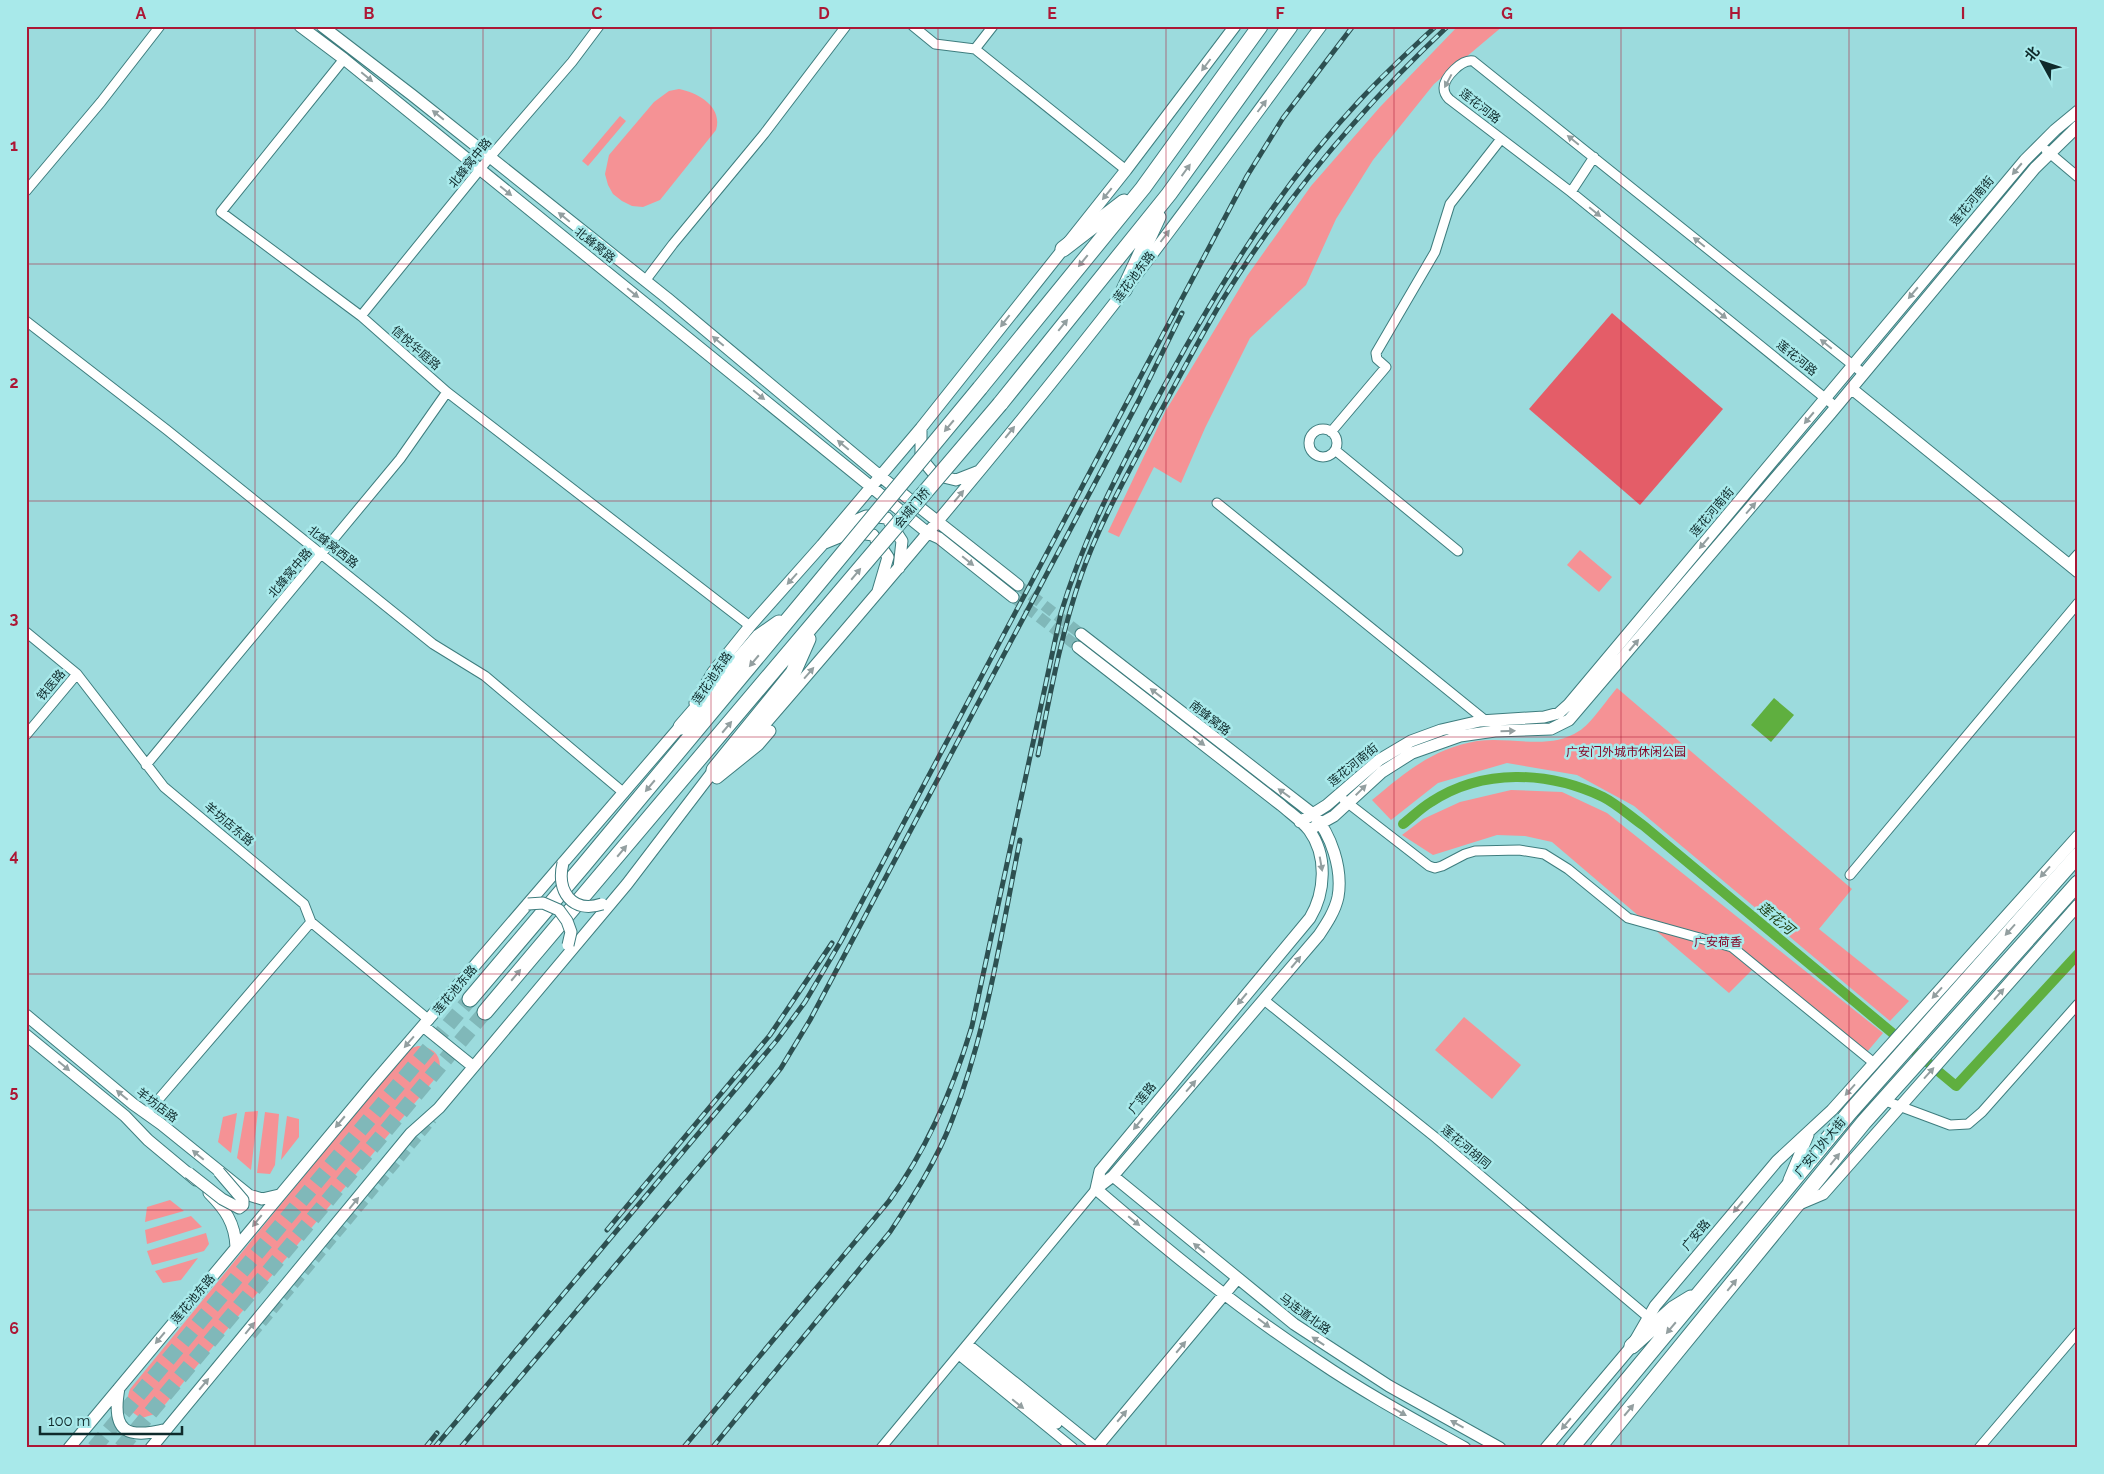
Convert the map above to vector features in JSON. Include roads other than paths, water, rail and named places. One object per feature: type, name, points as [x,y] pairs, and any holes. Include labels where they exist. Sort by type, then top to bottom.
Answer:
[{"type":"highway","points":[[1063,249],[1143,188],[1260,26]]},
{"type":"highway","name":"莲花池东路","points":[[1000,404],[1168,194],[1290,26]]},
{"type":"highway","name":"会城门桥","points":[[807,597],[1143,188]]},
{"type":"highway","points":[[1124,290],[1168,194]]},
{"type":"highway","name":"会城门桥","points":[[814,623],[1000,404]]},
{"type":"highway","name":"莲花池东路","points":[[470,999],[584,866],[807,597]]},
{"type":"highway","points":[[681,727],[759,637],[796,610]]},
{"type":"highway","points":[[714,770],[793,673],[814,623]]},
{"type":"highway","points":[[485,1012],[814,623]]},
{"type":"highway","name":"广安门外大街","points":[[1572,1448],[1850,1112],[1887,1059],[2078,855]]},
{"type":"highway","name":"广安门外大街","points":[[1598,1448],[1883,1100],[2078,883]]},
{"type":"highway","points":[[1632,1346],[1673,1309],[1702,1290]]},
{"type":"street","points":[[26,191],[101,102],[160,26]]},
{"type":"street","name":"北蜂窝路","points":[[300,26],[344,59],[928,533]]},
{"type":"street","name":"北蜂窝路","points":[[322,26],[412,94],[645,281],[937,522]]},
{"type":"street","name":"北蜂窝中路","points":[[361,316],[490,157],[572,62],[599,26]]},
{"type":"street","points":[[645,281],[764,134],[846,26]]},
{"type":"street","points":[[912,26],[935,44],[975,49],[1126,170]]},
{"type":"street","points":[[975,49],[992,26]]},
{"type":"street","points":[[871,487],[921,428],[1126,170],[1235,26]]},
{"type":"street","name":"莲花池东路","points":[[899,568],[1124,290],[1321,26]]},
{"type":"street","name":"信悦华庭路","points":[[344,59],[221,212],[361,316],[447,392],[750,626]]},
{"type":"street","name":"莲花河路","points":[[1836,407],[1571,192],[1449,99],[1444,91],[1445,82],[1462,62],[1473,61],[1864,374]]},
{"type":"street","name":"莲花河南街","points":[[1300,822],[1338,796],[1379,760],[1411,741],[1441,730],[1486,721],[1544,717],[1559,712],[1569,704],[2025,160],[2078,111]]},
{"type":"street","name":"莲花河南街","points":[[1309,830],[1334,816],[1395,762],[1429,746],[1474,734],[1495,731],[1551,729],[1569,720],[1864,374],[2035,168],[2078,126]]},
{"type":"street","points":[[1331,432],[1386,366],[1377,359],[1376,353],[1435,252],[1450,204],[1501,139]]},
{"type":"street","points":[[2040,145],[2078,177]]},
{"type":"street","points":[[1571,192],[1594,157]]},
{"type":"street","name":"北蜂窝西路","points":[[26,321],[168,430],[433,644],[485,676],[624,793]]},
{"type":"street","points":[[1852,388],[2074,568],[2078,554]]},
{"type":"street","name":"北蜂窝中路","points":[[146,766],[400,459],[447,392]]},
{"type":"street","points":[[921,428],[921,458],[935,475],[956,480],[980,470]]},
{"type":"street","points":[[1323,429],[1331,432],[1336,438],[1335,450],[1332,454],[1323,456],[1314,453],[1310,440],[1314,433],[1323,429]]},
{"type":"street","points":[[1335,450],[1458,551]]},
{"type":"street","name":"莲花池东路","points":[[70,1448],[236,1247],[273,1197],[681,727],[713,672],[750,626],[836,530],[871,487]]},
{"type":"street","points":[[1217,503],[1486,721]]},
{"type":"street","points":[[411,1133],[439,1108],[627,884],[714,770],[752,739],[899,568],[902,541],[887,518],[866,516],[836,530]]},
{"type":"street","points":[[937,522],[1018,585]]},
{"type":"street","points":[[822,545],[852,532],[873,535],[888,557],[876,595]]},
{"type":"street","points":[[928,533],[939,538],[1013,597]]},
{"type":"street","points":[[1850,875],[2078,604]]},
{"type":"street","name":"羊坊店东路","points":[[26,632],[77,674],[146,766],[164,786],[304,904],[311,922],[426,1023]]},
{"type":"street","name":"南蜂窝路","points":[[1081,634],[1288,797],[1313,814],[1322,824]]},
{"type":"street","name":"南蜂窝路","points":[[1078,647],[1281,805],[1300,822]]},
{"type":"street","name":"铁医路","points":[[26,736],[77,674]]},
{"type":"street","points":[[696,802],[724,770],[758,745],[776,723],[778,710]]},
{"type":"street","points":[[1338,796],[1429,866],[1435,868],[1475,851],[1519,850],[1544,854],[1568,869],[1628,918],[1732,948],[1874,1063]]},
{"type":"street","points":[[151,1448],[568,946],[674,815],[683,811]]},
{"type":"street","name":"广莲路","points":[[882,1448],[1096,1189],[1100,1171],[1295,937],[1318,905],[1323,878],[1322,864],[1316,843],[1309,830],[1300,822]]},
{"type":"street","points":[[1322,824],[1330,839],[1338,876],[1338,897],[1331,917],[1319,935],[1114,1176],[1096,1189],[1225,1294],[1319,1362],[1371,1395],[1465,1448]]},
{"type":"street","name":"广安门外大街","points":[[1914,1029],[2078,836]]},
{"type":"street","points":[[563,863],[559,877],[562,888],[568,898],[583,906],[593,907],[602,904]]},
{"type":"street","points":[[528,904],[544,903],[558,910],[567,921],[571,932],[568,946]]},
{"type":"street","name":"广安门外大街","points":[[1796,1206],[1823,1194],[2078,905]]},
{"type":"street","points":[[146,1114],[311,922]]},
{"type":"street","name":"莲花河胡同","points":[[1264,1000],[1422,1126],[1648,1317]]},
{"type":"street","points":[[1883,1100],[1898,1108],[1950,1125],[1968,1124],[1982,1112],[2078,1004]]},
{"type":"street","name":"羊坊店路","points":[[26,1015],[146,1114],[249,1195],[273,1197]]},
{"type":"street","points":[[426,1023],[470,1064]]},
{"type":"street","points":[[26,1035],[125,1116],[148,1140],[222,1199],[239,1208],[244,1205],[243,1200],[219,1172]]},
{"type":"street","name":"广安路","points":[[1546,1448],[1632,1346],[1655,1306],[1777,1161],[1832,1110],[1874,1063],[1887,1059]]},
{"type":"street","points":[[1832,1110],[1850,1112]]},
{"type":"street","points":[[1785,1189],[1809,1131]]},
{"type":"street","points":[[189,1173],[232,1220],[236,1234],[236,1247]]},
{"type":"street","name":"马连道北路","points":[[1114,1176],[1237,1279],[1325,1346],[1389,1386],[1500,1448]]},
{"type":"street","points":[[964,1349],[1096,1448],[1237,1279]]},
{"type":"street","points":[[1979,1448],[2078,1332]]},
{"type":"street","points":[[964,1349],[1073,1448]]},
{"type":"street","points":[[964,1349],[1087,1448]]},
{"type":"street","points":[[120,1387],[116,1411],[121,1425],[128,1431],[137,1434],[148,1434],[167,1429]]},
{"type":"waterway","name":"莲花河","points":[[1403,824],[1427,804],[1451,791],[1472,783],[1494,779],[1538,778],[1582,788],[1603,797],[1644,826],[1956,1086],[2078,954]]},
{"type":"tunnel","points":[[1018,585],[1081,634]]},
{"type":"tunnel","points":[[1013,597],[1078,647]]},
{"type":"tunnel","points":[[94,1448],[470,999]]},
{"type":"tunnel","points":[[121,1448],[485,1012]]},
{"type":"tunnel","points":[[251,1335],[432,1119]]},
{"type":"railway","points":[[434,1448],[777,1040],[805,1002],[841,941],[1247,176],[1283,118],[1353,26]]},
{"type":"railway","points":[[683,1448],[889,1201],[916,1160],[948,1095],[972,1026],[1061,613],[1089,536],[1170,374],[1244,251],[1298,173],[1360,100],[1436,26]]},
{"type":"railway","points":[[1038,755],[1062,642],[1088,557],[1124,481],[1205,331],[1247,262],[1326,155],[1385,89],[1448,26]]},
{"type":"railway","points":[[460,1448],[781,1068],[810,1020],[1139,400],[1182,313]]},
{"type":"railway","points":[[712,1448],[890,1232],[932,1164],[952,1120],[975,1052],[992,982],[1020,840]]},
{"type":"railway","points":[[607,1230],[770,1035],[832,943]]},
{"type":"railway","points":[[425,1448],[437,1433]]},
{"type":"park label","name":"广安门外城市休闲公园","points":[[1626,752]]},
{"type":"park label","name":"广安荷香","points":[[1718,942]]}]
